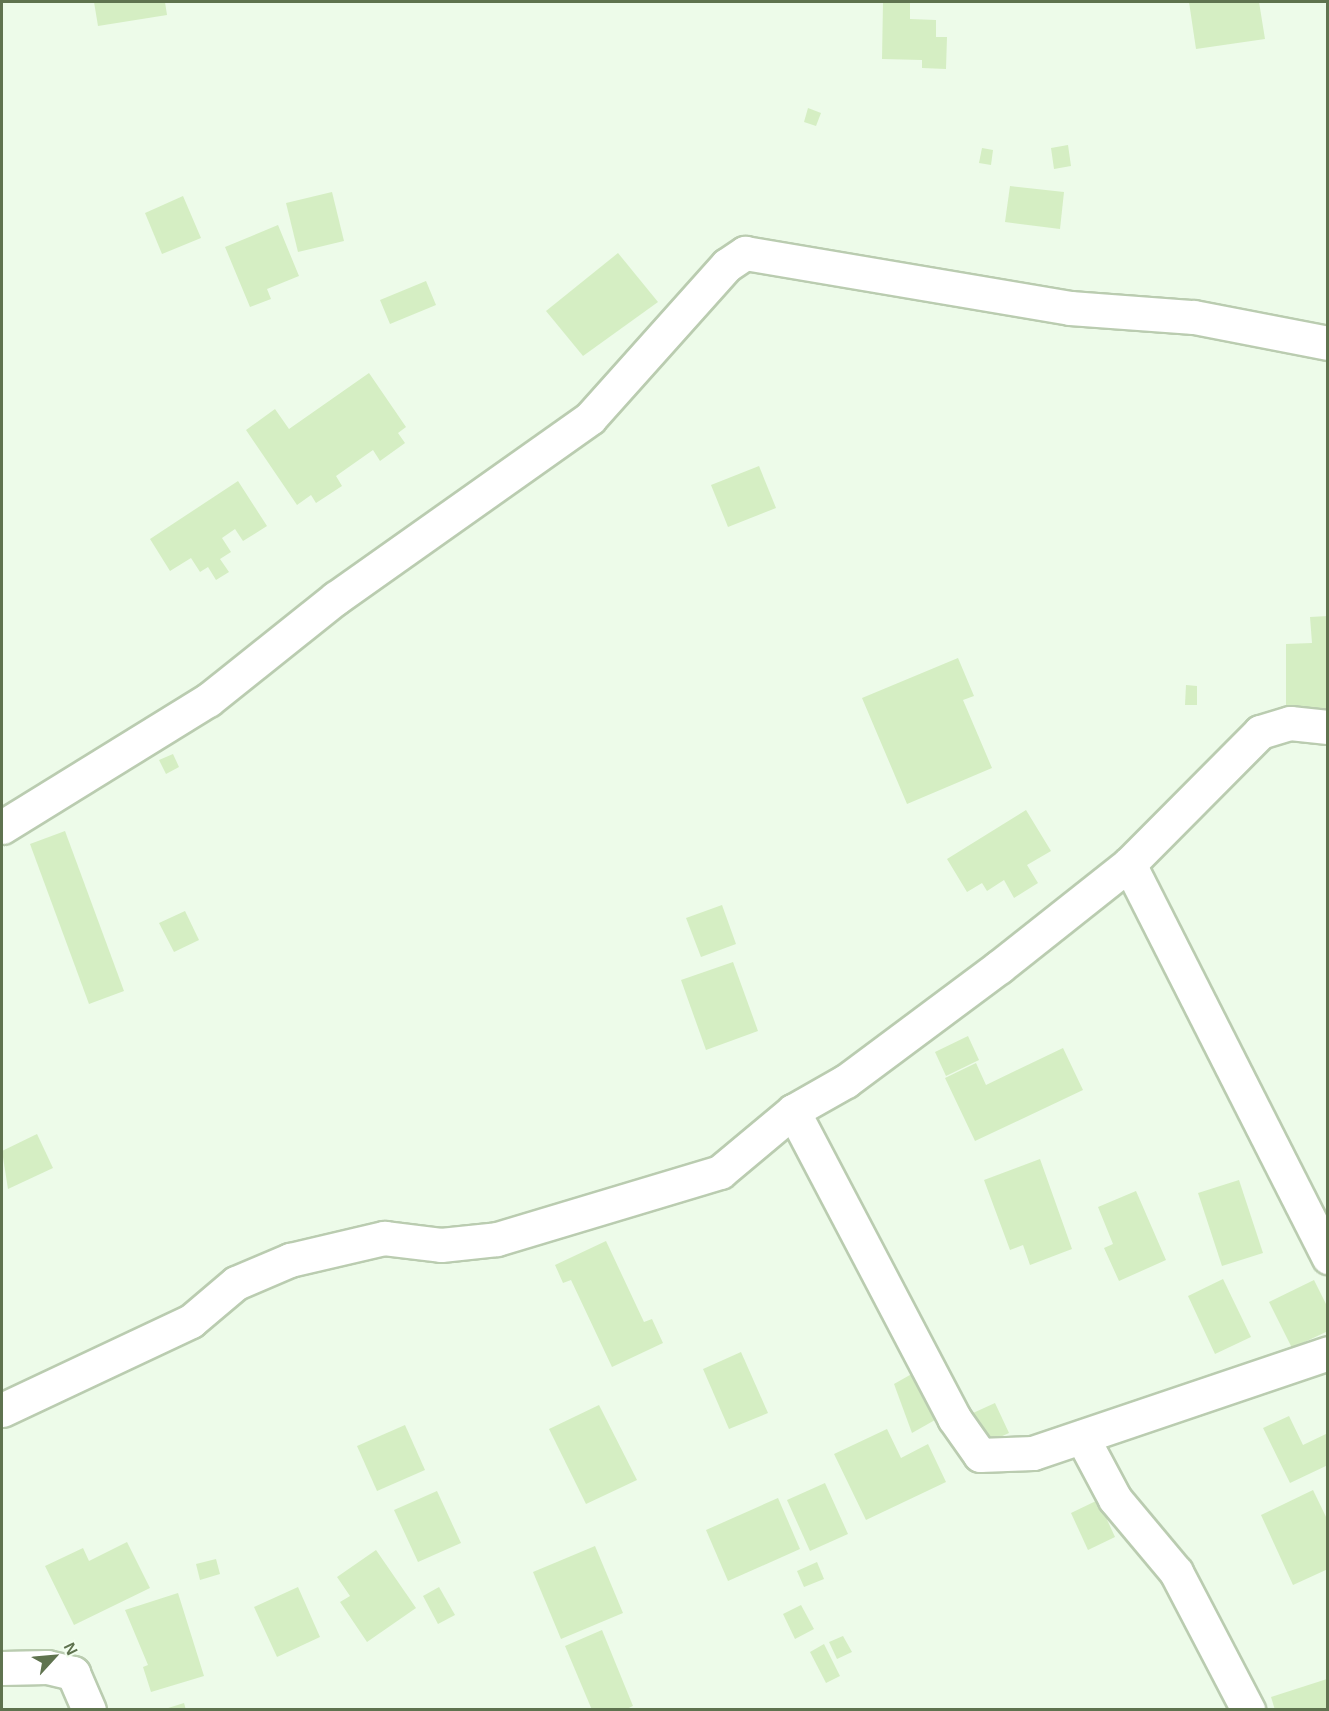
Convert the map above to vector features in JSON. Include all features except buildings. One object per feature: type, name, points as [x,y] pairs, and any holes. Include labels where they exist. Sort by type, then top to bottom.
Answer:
[{"type":"street","points":[[2,827],[208,700],[336,598],[590,418],[727,265],[746,253],[1070,308],[1194,317],[1328,343]]},
{"type":"street","points":[[2,1410],[191,1321],[236,1283],[290,1260],[384,1238],[441,1245],[497,1239],[622,1204],[720,1172],[793,1111],[846,1081],[1129,864],[1260,732],[1290,723],[1328,727]]},
{"type":"street","points":[[1129,864],[1328,1257]]},
{"type":"street","points":[[793,1111],[954,1418],[980,1455],[1005,1459],[1082,1437],[1328,1353]]},
{"type":"street","points":[[1082,1437],[1115,1499],[1176,1572],[1248,1710]]},
{"type":"street","points":[[2,1668],[47,1667],[73,1673],[89,1710]]}]
